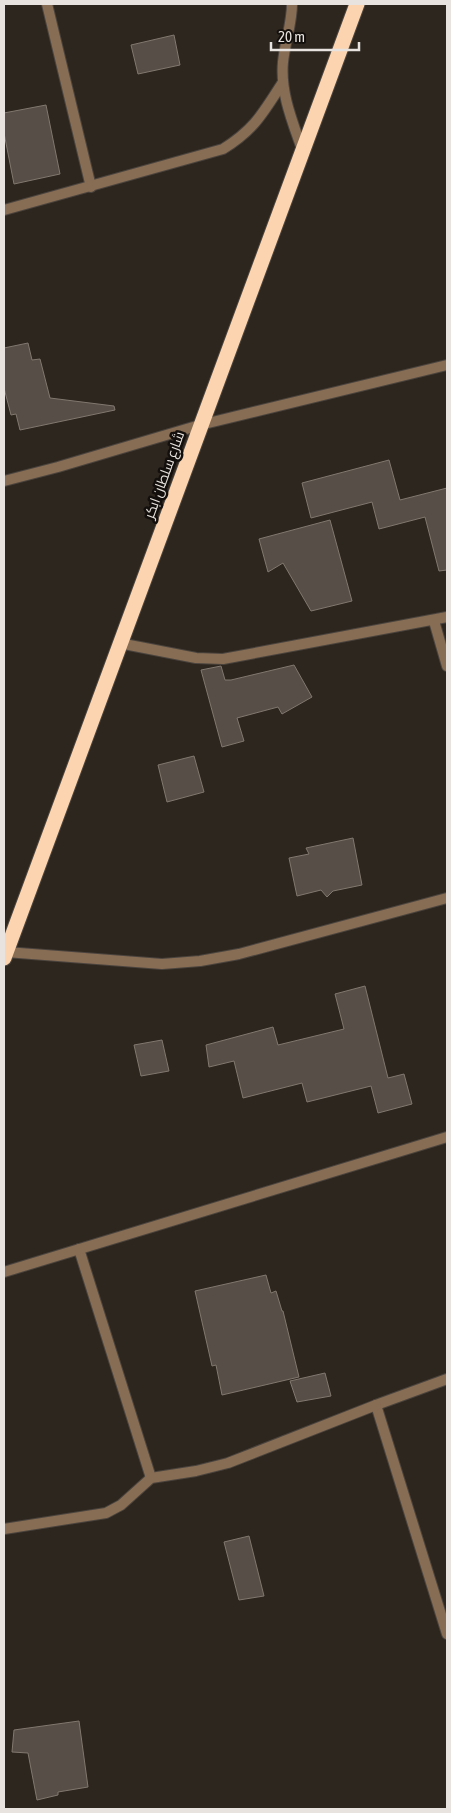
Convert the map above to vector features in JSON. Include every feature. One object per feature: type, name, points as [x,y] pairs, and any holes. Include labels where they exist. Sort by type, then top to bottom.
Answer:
[{"type":"highway","name":"شارع سلطان ابكر","points":[[5,955],[357,4]]},
{"type":"street","points":[[47,4],[91,187]]},
{"type":"street","points":[[292,4],[282,82],[286,102],[303,153]]},
{"type":"street","points":[[4,210],[223,149],[254,126],[282,82]]},
{"type":"street","points":[[4,481],[58,468],[200,425],[447,365]]},
{"type":"street","points":[[119,643],[196,658],[222,659],[434,621],[447,617]]},
{"type":"street","points":[[434,621],[447,666]]},
{"type":"street","points":[[5,955],[162,964],[200,960],[239,954],[447,898]]},
{"type":"street","points":[[4,1272],[447,1137]]},
{"type":"street","points":[[79,1249],[150,1478]]},
{"type":"street","points":[[4,1529],[106,1513],[121,1505],[150,1478],[196,1471],[228,1463],[447,1379]]},
{"type":"street","points":[[376,1405],[447,1634]]},
{"type":"building","points":[[174,35],[180,65],[138,74],[131,45]]},
{"type":"building","points":[[46,105],[60,174],[14,184],[4,133],[4,113]]},
{"type":"building","points":[[28,343],[32,360],[40,359],[50,398],[114,406],[115,410],[20,430],[16,414],[11,415],[4,388],[4,348]]},
{"type":"building","points":[[389,460],[400,500],[447,488],[447,570],[439,571],[425,517],[379,529],[372,502],[311,518],[302,483]]},
{"type":"building","points":[[330,520],[352,601],[311,611],[283,563],[268,572],[259,539]]},
{"type":"building","points":[[294,665],[312,697],[282,714],[278,707],[237,718],[244,741],[222,747],[201,670],[221,666],[225,680],[231,680]]},
{"type":"building","points":[[194,756],[204,792],[167,802],[158,765]]},
{"type":"building","points":[[353,838],[362,885],[333,891],[327,897],[321,890],[297,896],[289,858],[309,854],[306,848]]},
{"type":"building","points":[[365,986],[388,1078],[404,1074],[412,1104],[378,1113],[371,1086],[307,1102],[302,1083],[243,1098],[234,1061],[209,1067],[206,1045],[273,1027],[278,1045],[344,1029],[335,994]]},
{"type":"building","points":[[162,1040],[169,1071],[141,1076],[134,1045]]},
{"type":"building","points":[[266,1275],[271,1293],[276,1291],[283,1311],[299,1377],[222,1395],[216,1365],[212,1366],[195,1291]]},
{"type":"building","points":[[325,1373],[331,1396],[297,1402],[290,1381]]},
{"type":"building","points":[[249,1536],[264,1596],[239,1600],[224,1542]]},
{"type":"building","points":[[79,1721],[88,1787],[58,1792],[58,1795],[37,1800],[28,1753],[12,1752],[14,1730]]}]
